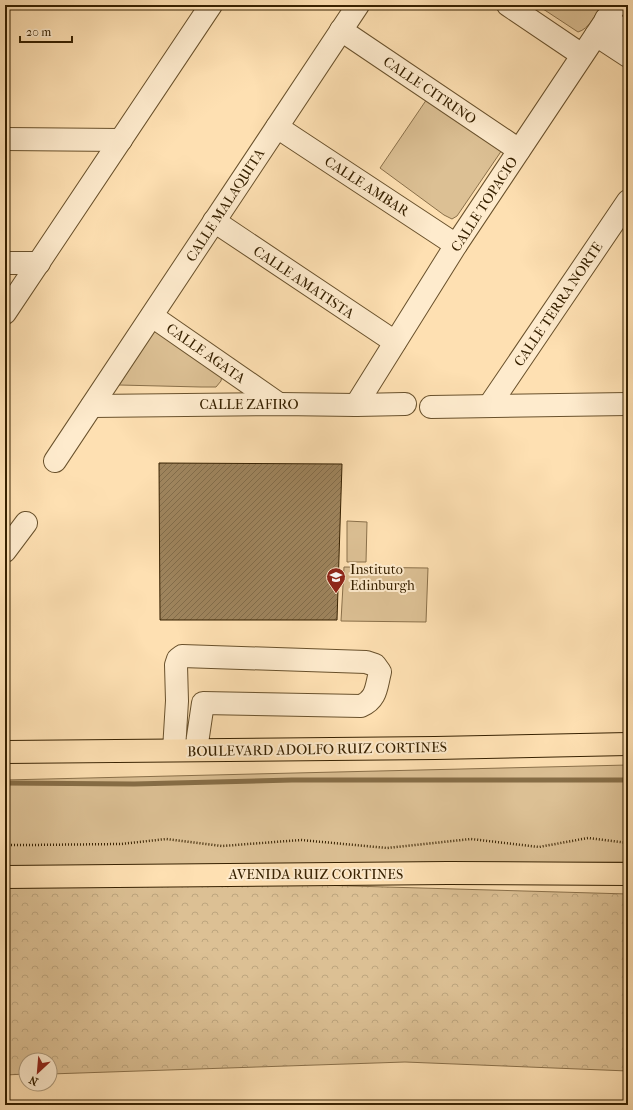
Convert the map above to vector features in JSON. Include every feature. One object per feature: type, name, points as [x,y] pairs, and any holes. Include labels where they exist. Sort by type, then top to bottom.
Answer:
[{"type":"main road","name":"BOULEVARD ADOLFO RUIZ CORTINES","points":[[5,752],[443,748],[628,744]]},
{"type":"main road","name":"AVENIDA RUIZ CORTINES","points":[[5,877],[628,874]]},
{"type":"street","points":[[5,313],[211,5]]},
{"type":"street","name":"CALLE MALAQUITA","points":[[55,461],[358,5]]},
{"type":"street","points":[[508,5],[582,55]]},
{"type":"street","points":[[606,20],[628,33]]},
{"type":"street","points":[[606,20],[628,56]]},
{"type":"street","name":"CALLE TOPACIO","points":[[356,405],[456,245],[606,20]]},
{"type":"street","name":"CALLE CITRINO","points":[[341,30],[519,150]]},
{"type":"street","name":"CALLE AMBAR","points":[[277,127],[456,245]]},
{"type":"street","points":[[5,139],[121,140]]},
{"type":"street","name":"CALLE TERRA NORTE","points":[[488,406],[628,201]]},
{"type":"street","name":"CALLE AMATISTA","points":[[214,221],[395,342]]},
{"type":"street","points":[[5,263],[39,263]]},
{"type":"street","name":"CALLE AGATA","points":[[152,316],[279,404]]},
{"type":"street","name":"CALLE ZAFIRO","points":[[92,406],[405,404]]},
{"type":"street","points":[[431,407],[628,404]]},
{"type":"street","points":[[5,551],[26,523]]},
{"type":"street","points":[[174,750],[177,701],[176,665],[178,659],[182,656],[366,662],[375,665],[380,672],[374,696],[369,703],[361,706],[203,703],[177,701]]},
{"type":"street","points":[[196,750],[203,703]]},
{"type":"path","points":[[5,845],[121,844],[166,839],[222,846],[302,840],[387,848],[471,839],[539,847],[588,838],[628,843]]},
{"type":"green space","points":[[537,5],[602,5],[589,25],[578,32]]},
{"type":"green space","points":[[429,96],[502,150],[457,216],[452,219],[444,215],[380,168]]},
{"type":"green space","points":[[157,327],[222,374],[221,381],[216,387],[119,385]]},
{"type":"green space","points":[[347,521],[367,522],[366,562],[347,562]]},
{"type":"green space","points":[[344,567],[428,568],[426,622],[341,621]]},
{"type":"green space","points":[[628,765],[628,862],[5,867],[5,780]]},
{"type":"green space","points":[[5,876],[628,894],[628,1071],[405,1062],[58,1074],[58,1052],[18,1052],[18,1074],[5,1075]]},
{"type":"building","points":[[159,463],[342,464],[337,620],[160,620]]},
{"type":"waterway","points":[[5,783],[134,784],[292,780],[628,780]]},
{"type":"place","name":"Instituto Edinburgh","points":[[336,594]]}]
